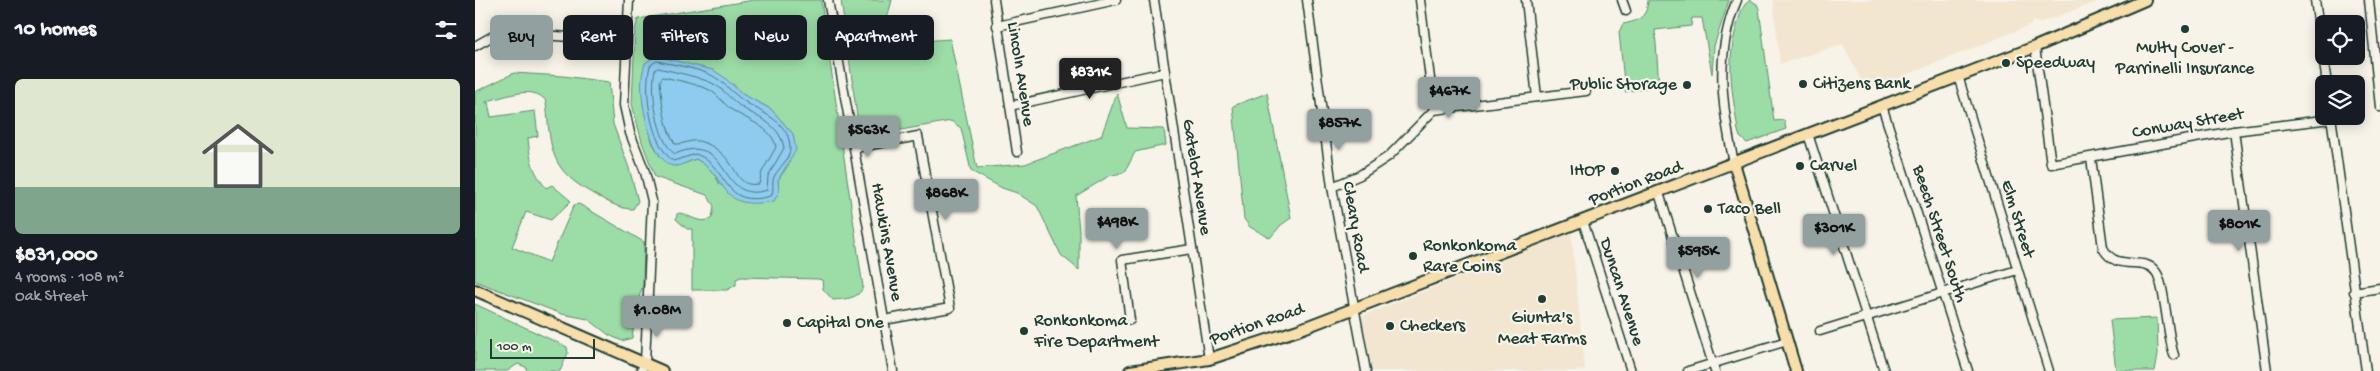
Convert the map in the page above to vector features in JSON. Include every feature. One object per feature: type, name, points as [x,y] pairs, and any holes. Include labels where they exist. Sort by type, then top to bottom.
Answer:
[{"type":"main road","name":"Portion Road","points":[[1130,371],[1164,369],[1209,359],[1354,310],[2035,47],[2145,0]]},
{"type":"main road","points":[[1734,163],[1796,371]]},
{"type":"main road","points":[[475,290],[643,367],[662,371]]},
{"type":"street","points":[[628,15],[629,0]]},
{"type":"street","name":"Hawkins Avenue","points":[[828,0],[893,371]]},
{"type":"street","name":"Lincoln Avenue","points":[[994,0],[1017,152]]},
{"type":"street","points":[[997,26],[1116,0]]},
{"type":"street","name":"Gatelot Avenue","points":[[1154,0],[1209,359]]},
{"type":"street","name":"Cleary Road","points":[[1307,0],[1332,188],[1366,371]]},
{"type":"street","points":[[1420,0],[1434,110]]},
{"type":"street","points":[[1526,0],[1537,97]]},
{"type":"street","points":[[1622,0],[1626,11]]},
{"type":"street","points":[[1734,163],[1721,89],[1721,54],[1725,31],[1737,0]]},
{"type":"street","points":[[2315,0],[2326,75]]},
{"type":"street","points":[[2369,0],[2380,107]]},
{"type":"street","points":[[475,46],[500,32],[563,36]]},
{"type":"street","name":"Conway Street","points":[[2035,47],[2051,164],[2234,131],[2315,120]]},
{"type":"street","points":[[625,60],[623,92],[626,119],[645,172],[652,201],[643,367]]},
{"type":"street","points":[[1010,106],[1165,72]]},
{"type":"street","name":"Elm Street","points":[[1958,76],[2049,371]]},
{"type":"street","points":[[1332,188],[1360,175],[1389,156],[1434,110],[1587,91]]},
{"type":"street","name":"Beech Street South","points":[[1882,106],[1968,371]]},
{"type":"street","points":[[2332,125],[2366,371]]},
{"type":"street","points":[[2234,131],[2267,371]]},
{"type":"street","points":[[1808,134],[1845,256],[1868,316],[1884,371]]},
{"type":"street","points":[[855,148],[918,136],[950,308],[884,320]]},
{"type":"street","points":[[2091,158],[2103,248],[2111,259],[2117,262],[2147,265],[2157,272],[2162,291],[2168,340],[2174,355]]},
{"type":"street","points":[[1659,193],[1714,367]]},
{"type":"street","name":"Duncan Avenue","points":[[1583,221],[1631,371]]},
{"type":"street","points":[[1130,320],[1121,260],[1192,249]]},
{"type":"street","points":[[1820,331],[2017,270]]},
{"type":"street","points":[[2354,292],[2380,288]]},
{"type":"street","points":[[1688,371],[1714,367],[1787,340]]},
{"type":"shaded area","points":[[1773,0],[2102,0],[2039,23],[2033,21],[2031,25],[1866,91],[1843,44],[1780,64]]},
{"type":"shaded area","points":[[1571,232],[1585,371],[1370,371],[1360,317]]},
{"type":"green space","points":[[754,0],[821,0],[823,15],[817,15],[817,60],[830,60],[863,287],[858,294],[851,298],[833,300],[823,289],[822,280],[818,279],[741,277],[736,279],[736,285],[727,290],[692,290],[692,229],[687,229],[676,219],[677,214],[680,213],[704,221],[712,218],[714,206],[707,195],[655,177],[642,142],[632,104],[635,30],[638,19],[643,18],[643,60],[726,60],[726,15],[662,15]],"holes":[[[733,84],[742,94],[771,109],[793,134],[789,164],[778,180],[779,191],[720,185],[713,173],[696,159],[678,166],[660,156],[652,142],[643,103]]]},
{"type":"green space","points":[[841,0],[892,0],[888,15],[843,15]]},
{"type":"green space","points":[[1648,0],[1729,0],[1714,46],[1712,74],[1702,18],[1692,18],[1691,26],[1655,30],[1659,85],[1625,92],[1619,32],[1623,24],[1638,20],[1644,14]]},
{"type":"green space","points":[[1750,0],[1757,4],[1759,9],[1774,121],[1784,120],[1786,129],[1747,143],[1740,137],[1738,131],[1732,88],[1731,62],[1732,48],[1741,13],[1744,6]]},
{"type":"green space","points":[[950,39],[977,168],[1025,164],[1101,136],[1117,93],[1127,128],[1164,129],[1166,145],[1135,152],[1125,172],[1109,176],[1076,196],[1079,231],[1079,270],[1061,255],[1037,206],[1017,193],[1002,188],[971,171],[961,128],[951,121],[868,136],[859,131],[849,60],[934,60],[934,40]]},
{"type":"green space","points":[[514,73],[563,76],[609,82],[613,124],[629,168],[638,201],[633,209],[610,203],[581,187],[561,168],[555,158],[549,134],[546,101],[541,96],[527,92],[519,93],[487,101],[486,103],[488,102],[491,117],[535,111],[538,136],[528,138],[531,159],[535,170],[546,188],[552,185],[571,201],[551,220],[526,212],[512,247],[549,262],[574,205],[579,204],[644,242],[643,285],[637,304],[632,338],[622,341],[609,335],[588,319],[562,314],[475,281],[475,92]]},
{"type":"green space","points":[[1267,93],[1291,218],[1281,225],[1270,238],[1250,227],[1244,219],[1233,106]]},
{"type":"green space","points":[[475,304],[567,347],[568,353],[560,371],[527,371],[526,367],[518,364],[507,371],[475,371]]},
{"type":"green space","points":[[2157,318],[2158,354],[2155,371],[2116,371],[2110,320]]},
{"type":"water","points":[[650,60],[672,60],[713,70],[724,77],[742,94],[771,109],[793,134],[796,150],[778,180],[779,192],[774,201],[742,202],[733,198],[707,167],[696,159],[673,166],[663,159],[652,138],[644,112],[642,76],[645,63]]},
{"type":"place","name":"Multy Cover - Parrinelli Insurance","points":[[2185,29]]},
{"type":"place","name":"Speedway","points":[[2006,63]]},
{"type":"place","name":"Citizens Bank","points":[[1803,84]]},
{"type":"place","name":"Public Storage","points":[[1687,85]]},
{"type":"place","name":"Carvel","points":[[1800,166]]},
{"type":"place","name":"IHOP","points":[[1615,171]]},
{"type":"place","name":"Taco Bell","points":[[1708,209]]},
{"type":"place","name":"Ronkonkoma Rare Coins","points":[[1413,256]]},
{"type":"place","name":"Giunta's Meat Farms","points":[[1542,299]]},
{"type":"place","name":"Capital One","points":[[787,323]]},
{"type":"place","name":"Checkers","points":[[1390,326]]},
{"type":"place","name":"Ronkonkoma Fire Department","points":[[1024,331]]}]
